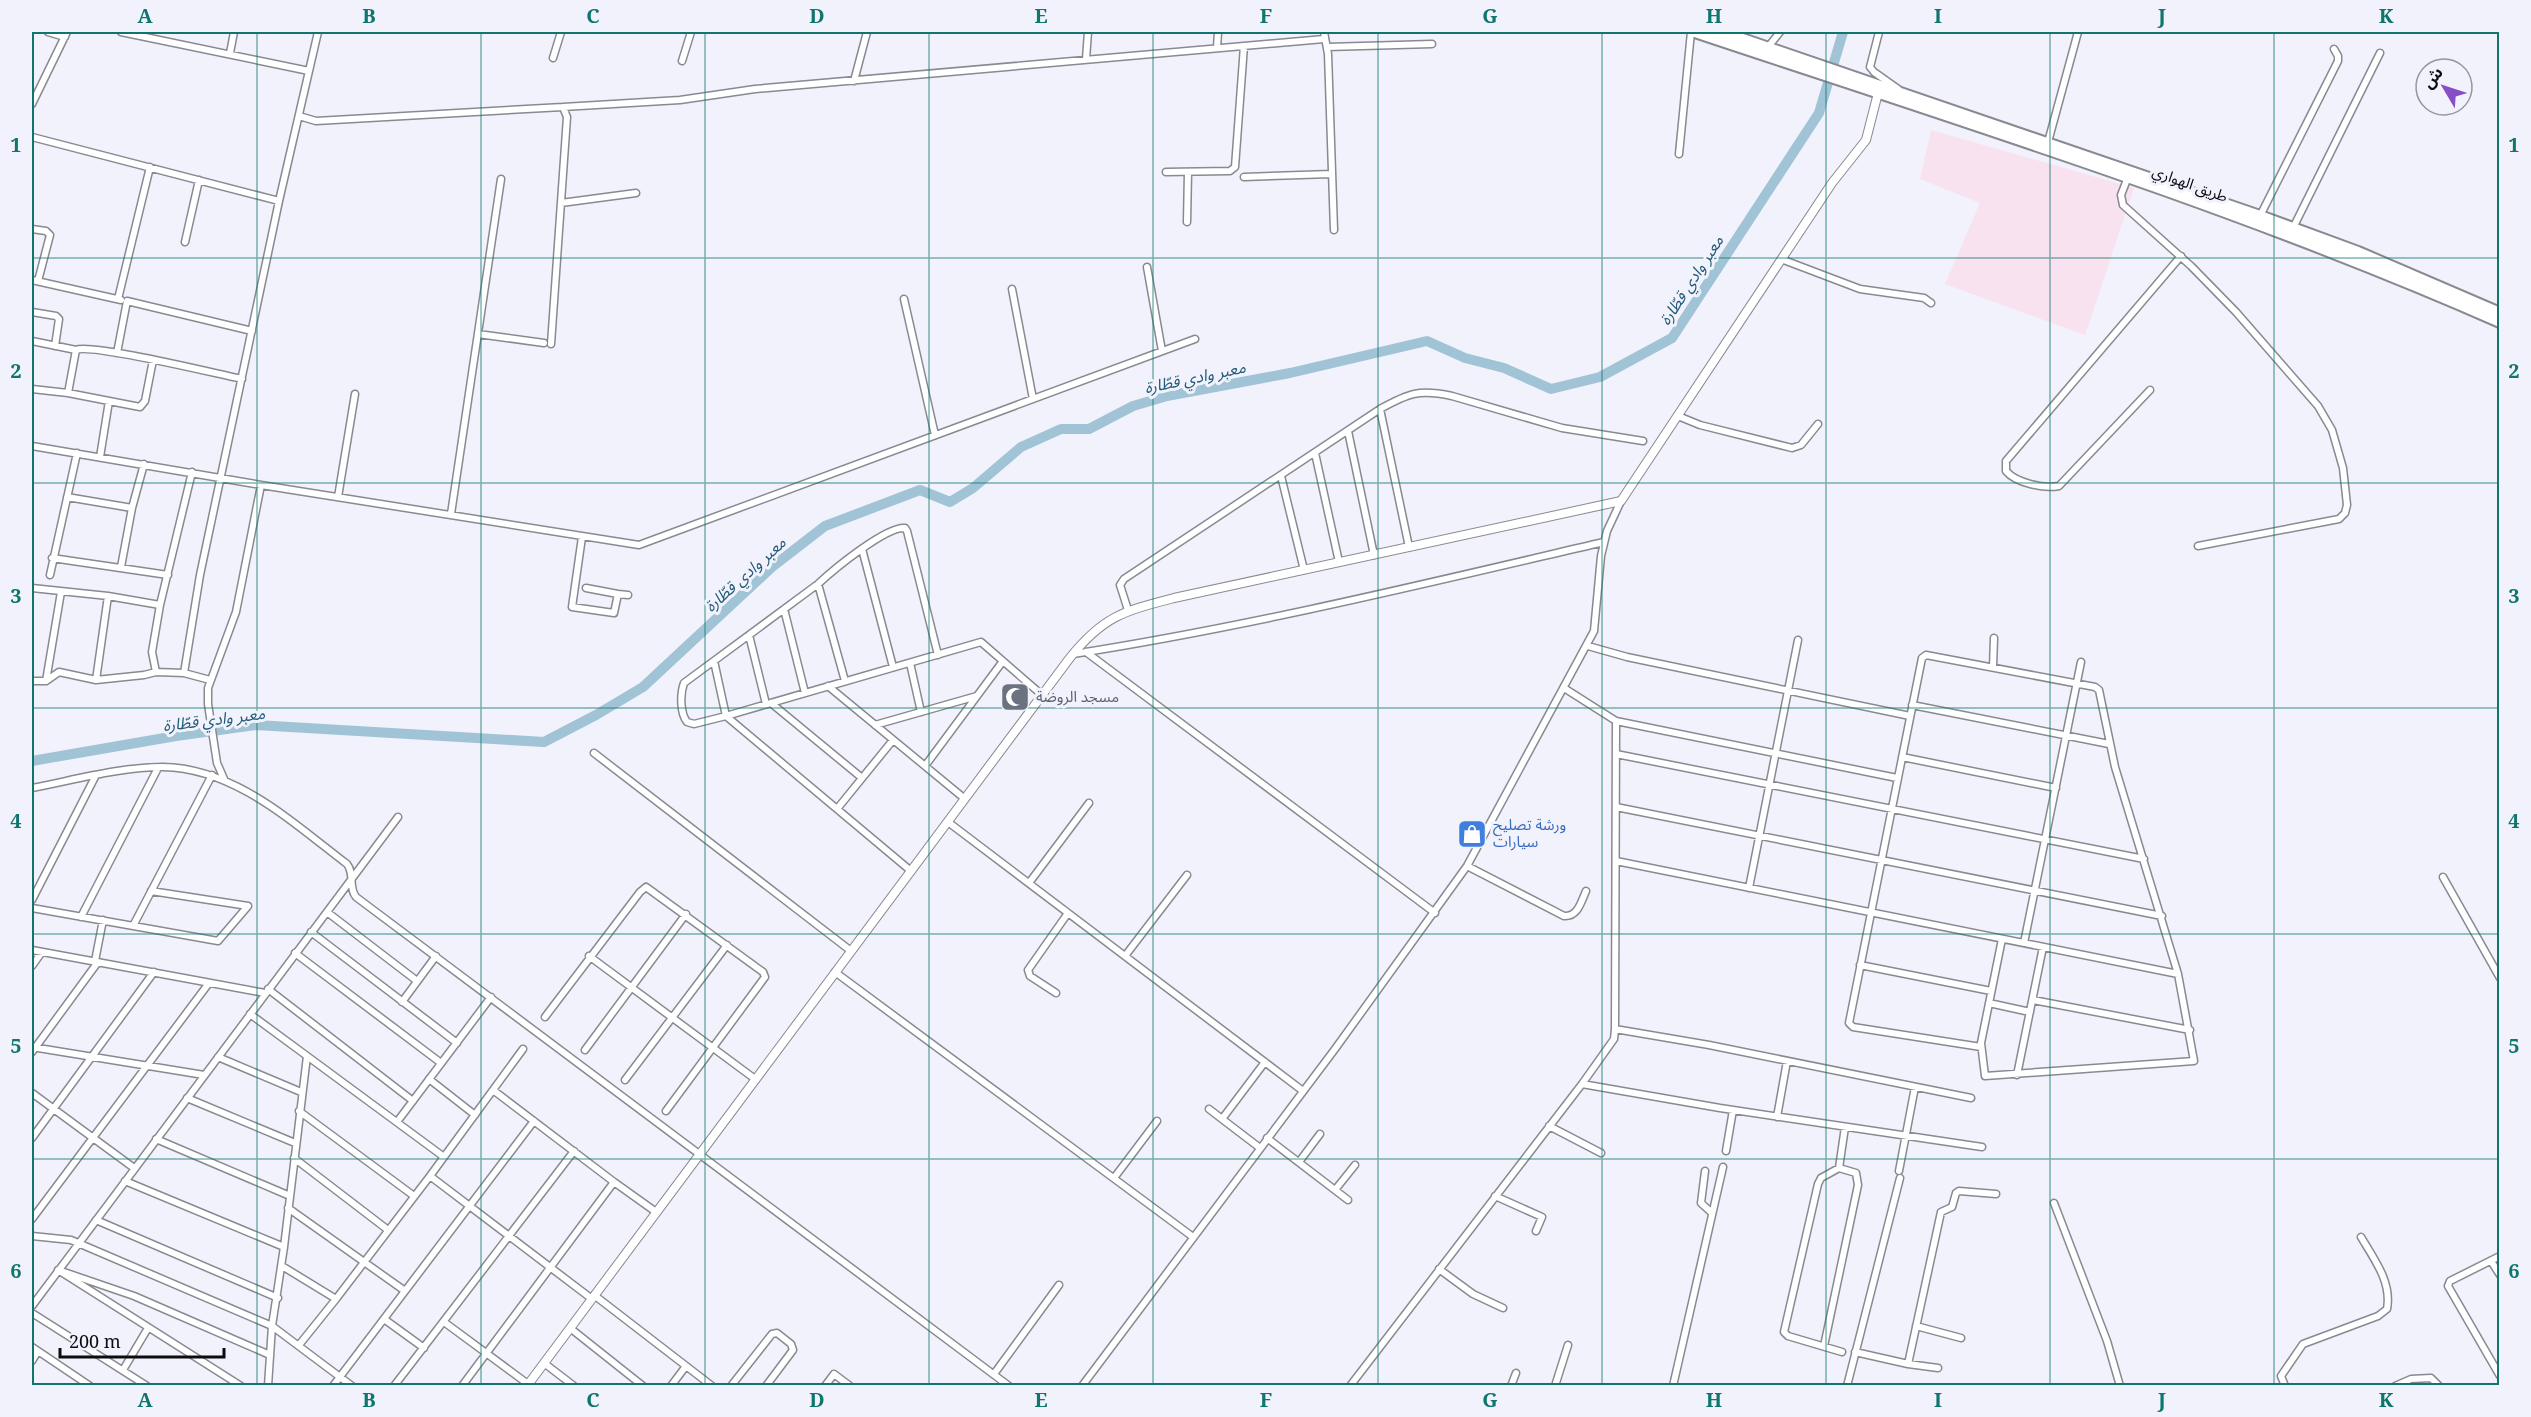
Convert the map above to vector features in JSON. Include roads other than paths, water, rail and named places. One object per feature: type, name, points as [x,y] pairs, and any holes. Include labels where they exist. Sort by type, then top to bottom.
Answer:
[{"type":"highway","points":[[1693,32],[1814,67],[1866,85]]},
{"type":"highway","points":[[1722,32],[1768,47],[1814,67]]},
{"type":"highway","name":"طريق الهواري","points":[[1866,85],[1906,94],[2260,216],[2380,261],[2499,313]]},
{"type":"highway","name":"طريق الهواري","points":[[1866,85],[1878,93],[2128,177],[2340,255],[2499,322]]},
{"type":"street","points":[[32,104],[66,34],[48,32]]},
{"type":"street","points":[[121,32],[309,71]]},
{"type":"street","points":[[230,53],[234,32]]},
{"type":"street","points":[[184,673],[200,576],[279,201],[318,32]]},
{"type":"street","points":[[553,58],[561,32]]},
{"type":"street","points":[[682,61],[691,32]]},
{"type":"street","points":[[854,81],[867,32]]},
{"type":"street","points":[[1086,59],[1088,32]]},
{"type":"street","points":[[1217,48],[1218,32]]},
{"type":"street","points":[[1679,154],[1693,32]]},
{"type":"street","points":[[1768,47],[1780,32]]},
{"type":"street","points":[[1879,32],[1870,67],[1906,94]]},
{"type":"street","points":[[2048,142],[2078,32]]},
{"type":"street","points":[[299,117],[316,121],[680,100],[755,89],[1244,46],[1324,35],[1327,47],[1334,230]]},
{"type":"street","points":[[1327,47],[1432,44]]},
{"type":"street","points":[[1166,172],[1230,171],[1235,167],[1244,46]]},
{"type":"street","points":[[2260,216],[2338,61],[2334,49]]},
{"type":"street","points":[[2293,228],[2380,52]]},
{"type":"street","points":[[1082,1386],[1435,913],[1467,866],[1588,646],[1596,623],[1598,573],[1604,542],[1621,501],[1832,183],[1862,149],[1878,93]]},
{"type":"street","points":[[478,334],[548,344],[567,117],[563,107]]},
{"type":"street","points":[[32,136],[279,201]]},
{"type":"street","points":[[118,299],[150,167]]},
{"type":"street","points":[[1187,222],[1188,172]]},
{"type":"street","points":[[1244,177],[1331,174]]},
{"type":"street","points":[[2128,177],[2121,195],[2123,205],[2181,256],[2236,312],[2321,411],[2339,450],[2347,504],[2343,517],[2336,522],[2198,546]]},
{"type":"street","points":[[451,514],[501,179]]},
{"type":"street","points":[[185,242],[199,180]]},
{"type":"street","points":[[561,203],[636,192]]},
{"type":"street","points":[[32,229],[46,231],[50,235],[35,280],[252,331]]},
{"type":"street","points":[[2150,390],[2059,486],[2039,486],[2012,476],[2006,471],[2007,461],[2181,256]]},
{"type":"street","points":[[1781,259],[1860,290],[1924,298],[1931,303]]},
{"type":"street","points":[[1147,267],[1162,351]]},
{"type":"street","points":[[1012,289],[1033,399]]},
{"type":"street","points":[[904,300],[935,435]]},
{"type":"street","points":[[117,353],[127,301]]},
{"type":"street","points":[[32,312],[56,316],[59,319],[55,346]]},
{"type":"street","points":[[32,446],[633,545],[643,544],[1195,339]]},
{"type":"street","points":[[32,341],[76,350],[83,348],[117,353],[242,380]]},
{"type":"street","points":[[68,393],[76,350]]},
{"type":"street","points":[[32,389],[68,393],[140,407],[143,405],[153,360]]},
{"type":"street","points":[[1128,610],[1120,589],[1124,579],[1380,409],[1414,392],[1434,392],[1562,428],[1643,441]]},
{"type":"street","points":[[338,497],[355,394]]},
{"type":"street","points":[[100,457],[109,401]]},
{"type":"street","points":[[1380,409],[1409,547]]},
{"type":"street","points":[[1677,416],[1700,425],[1792,448],[1801,445],[1818,424]]},
{"type":"street","points":[[1348,431],[1374,555]]},
{"type":"street","points":[[50,574],[77,453]]},
{"type":"street","points":[[1315,453],[1339,562]]},
{"type":"street","points":[[121,567],[132,508],[144,464]]},
{"type":"street","points":[[156,672],[152,652],[160,605],[192,472]]},
{"type":"street","points":[[1281,476],[1304,570]]},
{"type":"street","points":[[225,779],[217,763],[210,720],[208,704],[210,680],[236,612],[261,484]]},
{"type":"street","points":[[67,496],[132,508]]},
{"type":"street","points":[[444,1322],[527,1385],[1073,654],[1094,631],[1112,618],[1128,610],[1621,501]]},
{"type":"street","points":[[938,655],[905,528],[901,527],[862,549],[684,683],[681,691],[684,718],[687,722],[694,723],[726,716],[769,703],[893,668],[938,655],[981,642],[1042,695]]},
{"type":"street","points":[[582,537],[573,607],[614,613],[618,594]]},
{"type":"street","points":[[1073,654],[1305,611],[1604,542]]},
{"type":"street","points":[[862,549],[893,668]]},
{"type":"street","points":[[52,558],[168,575]]},
{"type":"street","points":[[818,584],[845,681]]},
{"type":"street","points":[[32,588],[108,596],[160,605]]},
{"type":"street","points":[[586,588],[628,595]]},
{"type":"street","points":[[46,681],[61,592]]},
{"type":"street","points":[[96,680],[108,596]]},
{"type":"street","points":[[784,609],[805,693]]},
{"type":"street","points":[[749,635],[769,703],[862,778]]},
{"type":"street","points":[[1993,667],[1994,638]]},
{"type":"street","points":[[1749,888],[1798,640]]},
{"type":"street","points":[[1588,646],[1627,657],[1910,716]]},
{"type":"street","points":[[1086,652],[1435,913]]},
{"type":"street","points":[[1981,1047],[1851,1026],[1849,1022],[1912,705],[1922,658],[1926,655],[2077,683],[2099,690],[2109,744],[2178,974],[2190,1030],[2194,1058],[2191,1063],[1985,1076],[1981,1047],[2002,939]]},
{"type":"street","points":[[714,661],[726,716],[911,871]]},
{"type":"street","points":[[925,766],[1003,662]]},
{"type":"street","points":[[2024,943],[2081,662]]},
{"type":"street","points":[[910,663],[921,712]]},
{"type":"street","points":[[32,681],[46,681],[59,672],[96,680],[156,672],[184,673],[210,680]]},
{"type":"street","points":[[828,686],[965,799]]},
{"type":"street","points":[[1564,688],[1616,721],[1898,778]]},
{"type":"street","points":[[875,724],[977,696]]},
{"type":"street","points":[[1912,705],[2109,744]]},
{"type":"street","points":[[1350,1386],[1614,1039],[1616,721]]},
{"type":"street","points":[[837,809],[893,740]]},
{"type":"street","points":[[594,753],[851,951]]},
{"type":"street","points":[[1616,754],[2144,859]]},
{"type":"street","points":[[1902,757],[2056,788]]},
{"type":"street","points":[[133,926],[208,774],[217,763]]},
{"type":"street","points":[[81,916],[158,768]]},
{"type":"street","points":[[32,789],[158,768],[208,774],[225,779],[290,821],[347,864],[354,895],[1009,1386]]},
{"type":"street","points":[[32,900],[95,777]]},
{"type":"street","points":[[1029,884],[1089,803]]},
{"type":"street","points":[[1616,807],[2162,916]]},
{"type":"street","points":[[32,1306],[266,991],[398,818]]},
{"type":"street","points":[[948,822],[1303,1091]]},
{"type":"street","points":[[1616,861],[2178,974]]},
{"type":"street","points":[[1467,866],[1564,916],[1576,912],[1586,891]]},
{"type":"street","points":[[1125,956],[1187,875]]},
{"type":"street","points":[[2443,877],[2499,978]]},
{"type":"street","points":[[545,1017],[589,956],[643,888],[650,888],[766,974],[666,1111]]},
{"type":"street","points":[[32,908],[218,941],[248,906],[151,891]]},
{"type":"street","points":[[327,912],[417,981]]},
{"type":"street","points":[[1056,993],[1030,976],[1028,970],[1068,913]]},
{"type":"street","points":[[585,1050],[686,914]]},
{"type":"street","points":[[103,921],[96,962],[33,1049],[204,1075]]},
{"type":"street","points":[[311,932],[457,1043]]},
{"type":"street","points":[[626,1080],[727,945]]},
{"type":"street","points":[[2017,1075],[2043,947]]},
{"type":"street","points":[[32,950],[209,983],[266,991],[413,1101]]},
{"type":"street","points":[[32,966],[42,952]]},
{"type":"street","points":[[295,953],[441,1063]]},
{"type":"street","points":[[402,1002],[435,956]]},
{"type":"street","points":[[589,956],[755,1080]]},
{"type":"street","points":[[1860,965],[1991,992]]},
{"type":"street","points":[[32,1137],[154,972]]},
{"type":"street","points":[[836,972],[1193,1237]]},
{"type":"street","points":[[32,1219],[209,983]]},
{"type":"street","points":[[397,1122],[491,997]]},
{"type":"street","points":[[2032,999],[2190,1030]]},
{"type":"street","points":[[1989,1003],[2030,1012]]},
{"type":"street","points":[[250,1014],[444,1157]]},
{"type":"street","points":[[1615,1029],[1662,1036],[1971,1098]]},
{"type":"street","points":[[299,1345],[430,1176],[523,1049]]},
{"type":"street","points":[[268,1386],[272,1326],[278,1298],[307,1056]]},
{"type":"street","points":[[218,1057],[301,1092]]},
{"type":"street","points":[[1777,1117],[1787,1061]]},
{"type":"street","points":[[1222,1119],[1265,1062]]},
{"type":"street","points":[[429,1079],[475,1115]]},
{"type":"street","points":[[1582,1084],[1845,1128],[1982,1148]]},
{"type":"street","points":[[1847,1386],[1900,1175],[1915,1087]]},
{"type":"street","points":[[493,1090],[656,1212]]},
{"type":"street","points":[[32,1093],[134,1168]]},
{"type":"street","points":[[186,1098],[295,1143]]},
{"type":"street","points":[[1209,1109],[1260,1148]]},
{"type":"street","points":[[1726,1151],[1733,1110]]},
{"type":"street","points":[[299,1111],[414,1196]]},
{"type":"street","points":[[333,1386],[534,1121]]},
{"type":"street","points":[[1114,1178],[1157,1121]]},
{"type":"street","points":[[1549,1126],[1601,1153]]},
{"type":"street","points":[[1839,1168],[1845,1128]]},
{"type":"street","points":[[1299,1162],[1320,1134]]},
{"type":"street","points":[[1267,1138],[1348,1200]]},
{"type":"street","points":[[156,1139],[290,1196]]},
{"type":"street","points":[[394,1386],[574,1151]]},
{"type":"street","points":[[294,1158],[388,1230]]},
{"type":"street","points":[[1335,1190],[1355,1165]]},
{"type":"street","points":[[1673,1386],[1723,1167]]},
{"type":"street","points":[[1824,1346],[1858,1185],[1856,1173],[1839,1168],[1821,1178],[1818,1184],[1784,1332],[1788,1336],[1842,1352]]},
{"type":"street","points":[[1705,1171],[1700,1198],[1703,1206],[1712,1213]]},
{"type":"street","points":[[430,1176],[549,1267],[712,1386]]},
{"type":"street","points":[[125,1181],[284,1247]]},
{"type":"street","points":[[462,1386],[614,1182]]},
{"type":"street","points":[[1908,1364],[1941,1212],[1952,1207],[1956,1193],[1959,1191],[1996,1194]]},
{"type":"street","points":[[1495,1196],[1542,1217],[1536,1231]]},
{"type":"street","points":[[2055,1203],[2107,1341],[2120,1386]]},
{"type":"street","points":[[288,1208],[405,1291]]},
{"type":"street","points":[[96,1220],[278,1298]]},
{"type":"street","points":[[32,1236],[71,1240],[272,1326],[352,1386]]},
{"type":"street","points":[[2285,1386],[2281,1376],[2303,1344],[2378,1316],[2387,1309],[2389,1301],[2384,1275],[2361,1237]]},
{"type":"street","points":[[2499,1257],[2450,1281],[2448,1286],[2499,1376]]},
{"type":"street","points":[[2491,1261],[2499,1275]]},
{"type":"street","points":[[282,1266],[336,1299]]},
{"type":"street","points":[[1439,1269],[1473,1294],[1503,1308]]},
{"type":"street","points":[[58,1270],[239,1385]]},
{"type":"street","points":[[58,1270],[134,1296],[270,1355]]},
{"type":"street","points":[[994,1374],[1059,1285]]},
{"type":"street","points":[[32,1313],[147,1386]]},
{"type":"street","points":[[384,1319],[424,1348]]},
{"type":"street","points":[[1916,1326],[1961,1338]]},
{"type":"street","points":[[123,1370],[148,1328]]},
{"type":"street","points":[[570,1329],[643,1386]]},
{"type":"street","points":[[731,1386],[772,1334],[777,1333],[791,1344],[793,1350],[766,1386]]},
{"type":"street","points":[[1555,1386],[1568,1345]]},
{"type":"street","points":[[32,1361],[35,1349],[79,1382],[90,1386]]},
{"type":"street","points":[[1855,1352],[1938,1368]]},
{"type":"street","points":[[544,1363],[574,1386]]},
{"type":"street","points":[[671,1386],[686,1365]]},
{"type":"street","points":[[1511,1386],[1516,1373]]},
{"type":"street","points":[[825,1386],[834,1374],[850,1386]]},
{"type":"street","points":[[2395,1386],[2411,1379],[2431,1378],[2439,1386]]},
{"type":"waterway","name":"معبر وادي قطّارة","points":[[32,761],[176,736],[256,725],[544,742],[643,687],[772,567],[825,526],[920,490],[950,502],[973,488],[1021,447],[1061,429],[1089,429],[1133,406],[1167,396],[1290,373],[1427,341],[1465,358],[1504,368],[1551,389],[1600,377],[1672,338],[1819,113],[1843,32]]},
{"type":"place","name":"مسجد الروضة","points":[[1015,697]]},
{"type":"place","name":"ورشة تصليح سيارات","points":[[1472,834]]}]
